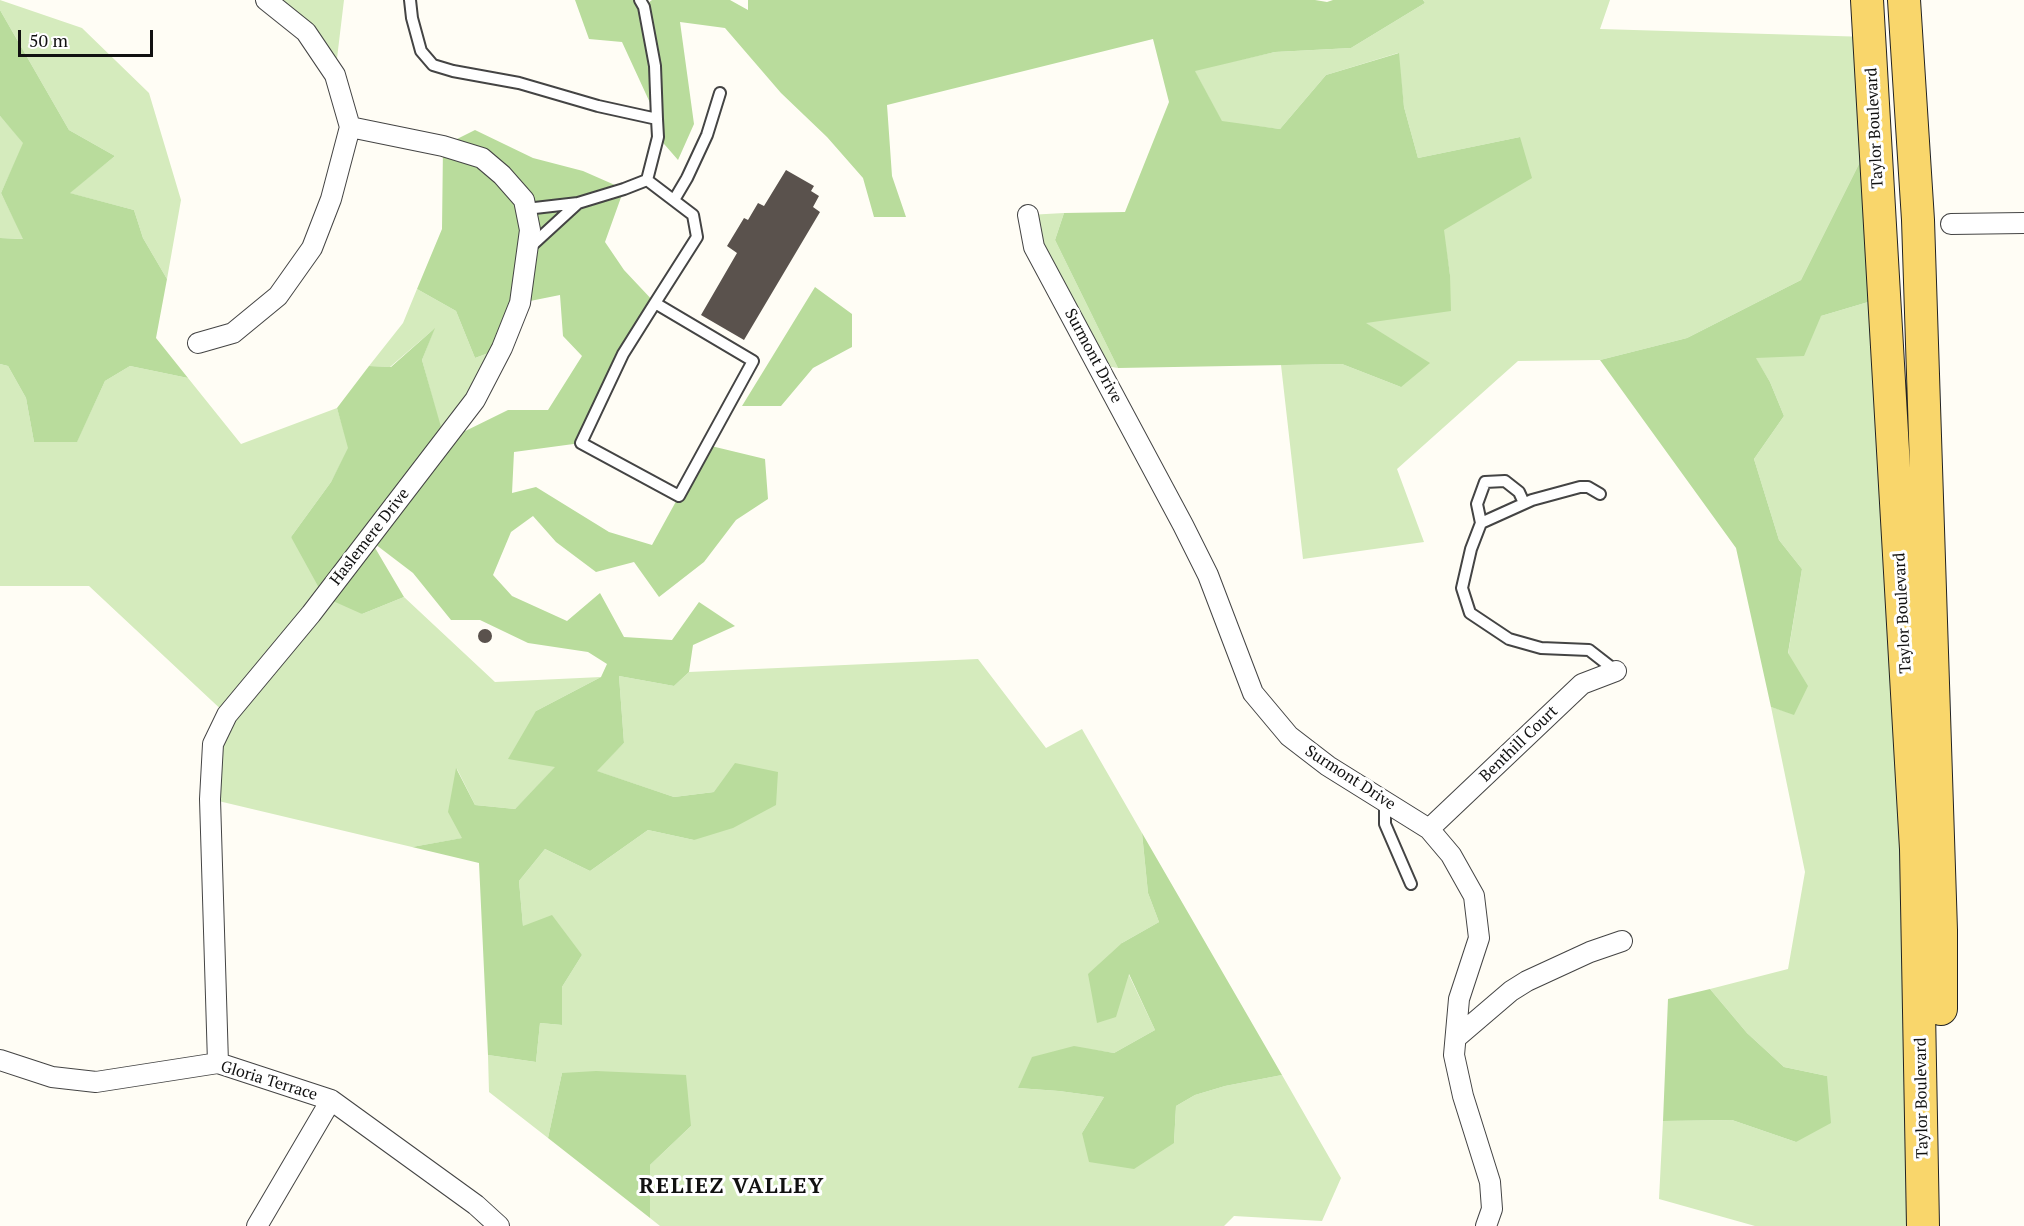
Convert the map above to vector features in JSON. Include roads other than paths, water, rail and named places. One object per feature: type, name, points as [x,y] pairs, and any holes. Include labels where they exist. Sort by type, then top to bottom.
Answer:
[{"type":"main road","name":"Taylor Boulevard","points":[[1867,0],[1916,849],[1923,1226]]},
{"type":"main road","name":"Taylor Boulevard","points":[[1904,0],[1918,220],[1941,930],[1942,1226]]},
{"type":"street","points":[[198,343],[233,333],[278,296],[312,248],[331,199],[350,127],[334,75],[306,32],[266,0]]},
{"type":"street","name":"Haslemere Drive","points":[[219,1063],[210,799],[213,744],[227,716],[311,614],[476,400],[502,348],[520,303],[528,249],[530,230],[525,200],[502,175],[482,158],[443,146],[350,127]]},
{"type":"street","name":"Surmont Drive","points":[[1029,215],[1034,247],[1203,565],[1253,693],[1288,736],[1328,766],[1430,829],[1451,855],[1474,896],[1479,938],[1459,999],[1454,1055],[1463,1096],[1490,1182],[1491,1209],[1486,1226]]},
{"type":"street","points":[[1951,224],[2024,223]]},
{"type":"street","name":"Benthill Court","points":[[1430,829],[1582,684],[1616,671]]},
{"type":"street","points":[[1455,1038],[1511,991],[1527,981],[1590,952],[1622,941]]},
{"type":"street","name":"Gloria Terrace","points":[[0,1060],[52,1077],[96,1082],[219,1063],[331,1100],[476,1205],[499,1226]]},
{"type":"street","points":[[257,1226],[331,1100]]},
{"type":"lane","points":[[410,0],[412,18],[421,51],[433,65],[519,83],[598,106],[657,118]]},
{"type":"lane","points":[[640,0],[644,7],[655,66],[658,137],[647,180]]},
{"type":"lane","points":[[674,200],[707,135],[720,93]]},
{"type":"lane","points":[[647,180],[693,215],[697,237],[622,354],[581,443],[679,496],[753,361],[655,303]]},
{"type":"lane","points":[[526,208],[579,203],[647,180]]},
{"type":"lane","points":[[528,249],[579,203]]},
{"type":"lane","points":[[1524,503],[1518,492],[1504,481],[1485,482],[1477,504],[1481,523],[1471,549],[1462,588],[1470,614],[1509,639],[1540,648],[1589,650],[1616,671]]},
{"type":"lane","points":[[1481,523],[1524,503],[1580,487],[1588,487],[1600,494]]},
{"type":"lane","points":[[1385,802],[1385,824],[1411,884]]},
{"type":"district","name":"RELIEZ VALLEY","points":[[732,1187]]}]
